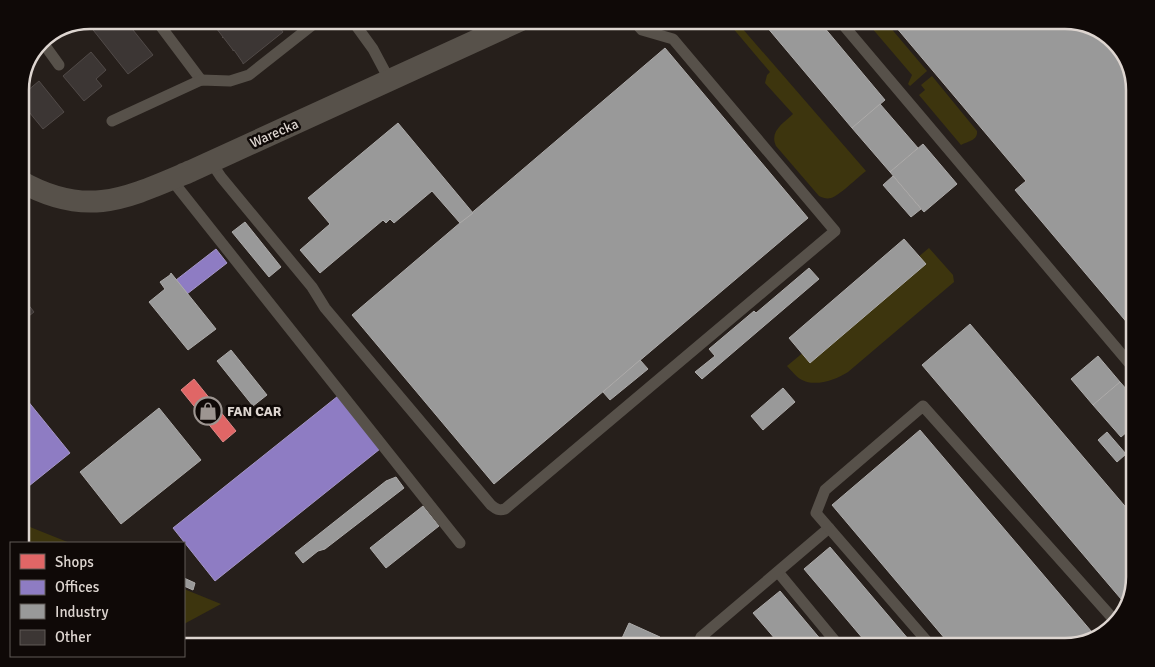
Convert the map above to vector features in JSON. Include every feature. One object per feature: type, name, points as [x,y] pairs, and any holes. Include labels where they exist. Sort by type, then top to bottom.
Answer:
[{"type":"street","name":"Warecka","points":[[29,186],[57,197],[84,202],[123,198],[211,162],[501,29]]},
{"type":"lane","points":[[163,29],[201,80]]},
{"type":"lane","points":[[112,121],[201,80],[230,81],[249,74],[307,29]]},
{"type":"lane","points":[[359,29],[374,49],[390,80]]},
{"type":"lane","points":[[211,162],[312,287],[325,308],[495,508],[505,510],[835,231],[673,39],[641,29]]},
{"type":"lane","points":[[847,29],[1126,359]]},
{"type":"lane","points":[[46,48],[59,65]]},
{"type":"lane","points":[[171,179],[460,543]]},
{"type":"lane","points":[[924,638],[816,513],[825,490],[923,406],[1111,617]]},
{"type":"lane","points":[[701,638],[829,528]]},
{"type":"lane","points":[[778,572],[833,638]]},
{"type":"shaded area","points":[[734,29],[743,29],[866,171],[834,197],[824,198],[819,196],[776,146],[774,136],[778,128],[793,114],[765,83],[770,72]]},
{"type":"shaded area","points":[[873,29],[892,29],[927,71],[910,86],[908,84],[912,75]]},
{"type":"shaded area","points":[[932,76],[977,131],[976,136],[972,140],[961,145],[919,95],[925,90],[921,85]]},
{"type":"shaded area","points":[[929,248],[953,275],[954,282],[848,372],[832,380],[813,383],[800,379],[787,366]]},
{"type":"shaded area","points":[[29,527],[68,542],[29,542]]},
{"type":"shaded area","points":[[185,589],[221,604],[185,623]]},
{"type":"building: Shops","name":"FAN CAR","points":[[194,379],[236,431],[223,442],[181,390]]},
{"type":"building: Offices","points":[[216,249],[227,263],[187,294],[176,280]]},
{"type":"building: Offices","points":[[338,396],[380,449],[215,581],[173,528]]},
{"type":"building: Offices","points":[[29,402],[70,453],[29,486]]},
{"type":"building: Industry","points":[[769,29],[826,29],[885,100],[852,128]]},
{"type":"building: Industry","points":[[898,29],[1073,29],[1096,37],[1116,56],[1123,70],[1126,86],[1126,321],[1015,190],[1026,181]]},
{"type":"building: Industry","points":[[665,48],[808,218],[494,484],[352,315]]},
{"type":"building: Industry","points":[[880,104],[918,148],[890,172],[852,128]]},
{"type":"building: Industry","points":[[398,123],[473,213],[460,223],[432,191],[394,223],[390,219],[386,223],[383,220],[320,273],[300,250],[330,224],[308,198]]},
{"type":"building: Industry","points":[[923,144],[957,184],[924,212],[890,172]]},
{"type":"building: Industry","points":[[893,176],[921,209],[911,217],[883,185]]},
{"type":"building: Industry","points":[[245,222],[281,267],[269,277],[232,232]]},
{"type":"building: Industry","points":[[904,239],[926,264],[810,363],[789,338]]},
{"type":"building: Industry","points":[[809,268],[819,279],[702,379],[695,372],[715,356],[709,349],[754,311],[756,313]]},
{"type":"building: Industry","points":[[171,273],[216,329],[188,350],[149,302],[165,289],[160,282]]},
{"type":"building: Industry","points":[[970,324],[1126,507],[1126,585],[1122,600],[922,365]]},
{"type":"building: Industry","points":[[231,350],[267,395],[253,406],[217,361]]},
{"type":"building: Industry","points":[[1098,356],[1120,382],[1093,405],[1071,379]]},
{"type":"building: Industry","points":[[640,360],[648,369],[610,400],[603,392]]},
{"type":"building: Industry","points":[[1120,382],[1126,389],[1126,433],[1121,437],[1093,405]]},
{"type":"building: Industry","points":[[783,388],[795,402],[763,430],[751,416]]},
{"type":"building: Industry","points":[[159,408],[201,460],[121,524],[80,472]]},
{"type":"building: Industry","points":[[920,430],[1092,632],[1073,638],[944,638],[832,505]]},
{"type":"building: Industry","points":[[1107,432],[1126,454],[1117,462],[1098,440]]},
{"type":"building: Industry","points":[[396,477],[404,488],[325,549],[318,551],[303,563],[295,553],[386,481]]},
{"type":"building: Industry","points":[[423,506],[439,526],[386,568],[370,548]]},
{"type":"building: Industry","points":[[830,547],[907,638],[862,638],[804,569]]},
{"type":"building: Industry","points":[[185,578],[195,583],[193,590],[185,586]]},
{"type":"building: Industry","points":[[780,591],[819,638],[774,638],[753,613]]},
{"type":"building: Industry","points":[[629,623],[660,637],[660,638],[622,638]]},
{"type":"building: Other","points":[[92,29],[132,29],[153,55],[128,74]]},
{"type":"building: Other","points":[[217,29],[281,29],[283,32],[243,64]]},
{"type":"building: Other","points":[[91,52],[106,70],[96,79],[102,86],[84,101],[63,76]]},
{"type":"building: Other","points":[[39,81],[64,112],[43,129],[29,112],[29,89]]},
{"type":"building: Other","points":[[29,306],[34,312],[29,316]]},
{"type":"place","name":"FAN CAR","points":[[208,411]]}]
